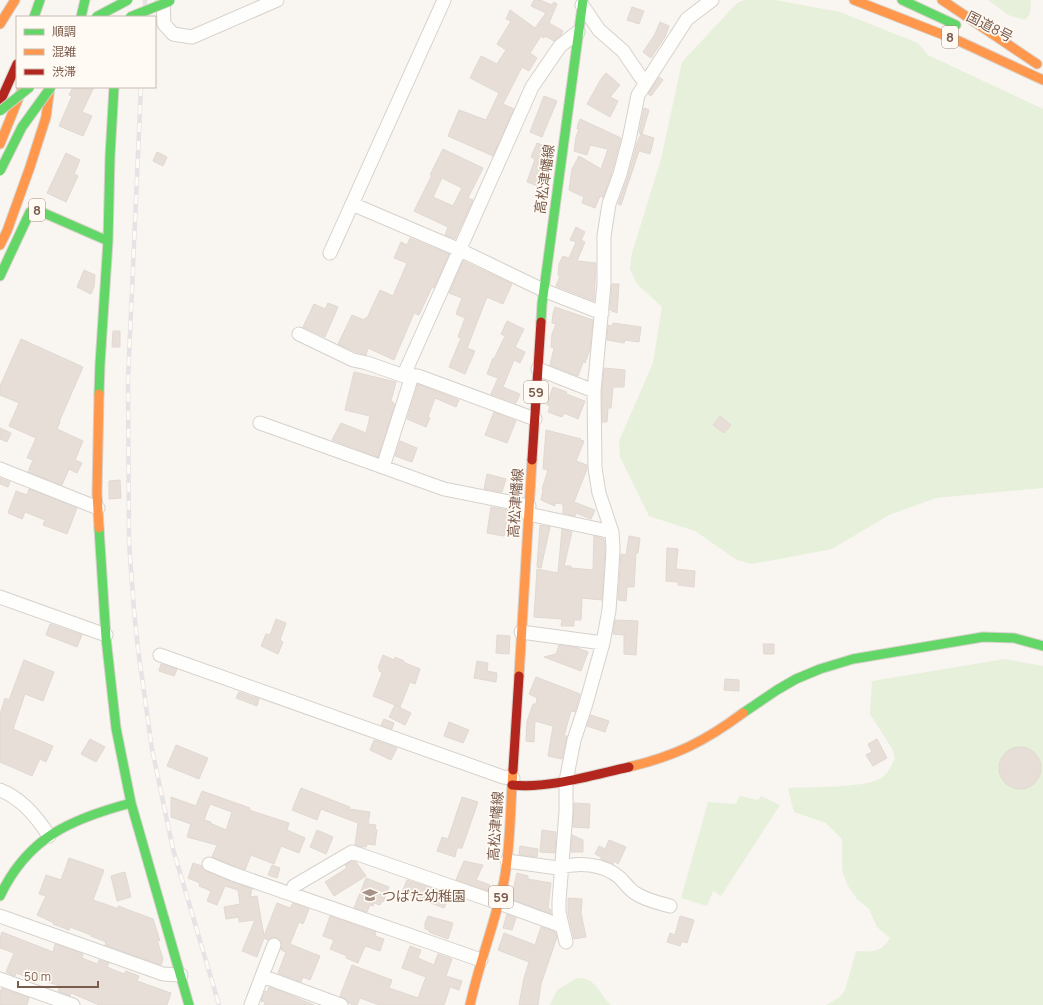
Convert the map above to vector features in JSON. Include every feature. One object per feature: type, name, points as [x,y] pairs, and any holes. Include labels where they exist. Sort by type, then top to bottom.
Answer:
[{"type":"main road","points":[[0,24],[15,0]]},
{"type":"main road","points":[[34,16],[40,0]]},
{"type":"main road","points":[[80,16],[85,0]]},
{"type":"main road","points":[[118,16],[119,0]]},
{"type":"main road","points":[[98,16],[128,0]]},
{"type":"main road","points":[[110,16],[136,0]]},
{"type":"main road","points":[[132,16],[169,0]]},
{"type":"main road","points":[[145,16],[169,0]]},
{"type":"main road","name":"8","points":[[854,0],[959,41],[1043,80]]},
{"type":"main road","name":"国道8号","points":[[902,0],[968,31]]},
{"type":"main road","name":"8","points":[[942,0],[979,27],[1043,68]]},
{"type":"main road","name":"高松津幡線","points":[[470,1005],[481,960],[505,881],[543,290],[583,3]]},
{"type":"main road","name":"国道8号","points":[[981,38],[1043,68]]},
{"type":"main road","points":[[6,63],[16,58]]},
{"type":"main road","points":[[0,102],[16,66]]},
{"type":"main road","points":[[0,96],[16,83]]},
{"type":"main road","points":[[0,144],[23,88]]},
{"type":"main road","points":[[0,111],[29,88]]},
{"type":"main road","points":[[0,171],[21,127],[38,102],[50,88]]},
{"type":"main road","points":[[46,117],[51,88]]},
{"type":"main road","points":[[0,246],[7,231],[30,167],[46,117],[60,88]]},
{"type":"main road","points":[[114,88],[110,156],[108,241],[100,364],[96,493],[106,634],[116,728],[131,803],[189,1005]]},
{"type":"main road","name":"8","points":[[0,276],[30,212],[37,210],[108,241]]},
{"type":"main road","points":[[512,782],[522,787],[566,781],[637,766],[684,750],[723,727],[788,683],[803,675],[853,659],[983,637],[1014,638],[1043,646]]},
{"type":"main road","points":[[0,896],[10,878],[27,854],[49,836],[79,819],[131,803]]},
{"type":"street","points":[[169,0],[164,24],[174,34],[192,38],[277,0]]},
{"type":"street","points":[[330,253],[444,0]]},
{"type":"street","points":[[566,942],[559,902],[566,812],[566,781],[574,740],[603,643],[609,610],[613,549],[612,532],[599,493],[595,468],[594,391],[602,313],[604,236],[609,204],[620,174],[629,140],[638,95],[687,19],[712,0]]},
{"type":"street","points":[[583,3],[599,30],[623,51],[646,83]]},
{"type":"street","points":[[412,376],[406,370],[532,87],[560,46],[578,32]]},
{"type":"street","points":[[352,204],[460,250],[543,290],[602,313]]},
{"type":"street","points":[[299,334],[353,360],[368,363],[404,376],[418,376],[535,419]]},
{"type":"street","points":[[538,370],[594,391]]},
{"type":"street","points":[[383,467],[412,376]]},
{"type":"street","points":[[260,423],[444,489],[612,532]]},
{"type":"street","points":[[0,469],[98,508]]},
{"type":"street","points":[[0,597],[106,634]]},
{"type":"street","points":[[521,632],[603,643]]},
{"type":"street","points":[[160,654],[503,777],[512,782]]},
{"type":"street","points":[[0,790],[15,797],[41,823],[49,836]]},
{"type":"street","points":[[292,894],[294,886],[352,852],[562,926]]},
{"type":"street","points":[[507,861],[558,868],[585,865],[599,867],[612,872],[635,893],[670,906]]},
{"type":"street","points":[[209,864],[233,874],[481,960]]},
{"type":"street","points":[[0,916],[163,974],[181,975]]},
{"type":"street","points":[[252,1005],[274,945]]},
{"type":"street","points":[[262,976],[341,1005]]},
{"type":"street","points":[[0,979],[73,1005]]},
{"type":"green space","points":[[744,0],[775,0],[840,12],[918,43],[928,55],[1043,109],[1043,488],[936,498],[889,515],[832,549],[752,564],[737,560],[695,531],[649,516],[620,457],[619,441],[653,363],[662,307],[637,284],[630,269],[632,253],[661,159],[682,62],[737,3]]},
{"type":"green space","points":[[988,0],[1031,0],[1030,14],[1025,20],[1008,15]]},
{"type":"green space","points":[[1005,659],[1043,666],[1043,1005],[826,1005],[840,997],[845,990],[856,951],[867,952],[880,949],[890,938],[877,927],[869,909],[857,899],[848,886],[842,870],[842,839],[826,823],[794,812],[788,788],[863,784],[881,778],[888,771],[895,758],[893,750],[870,714],[872,681]]},
{"type":"green space","points":[[740,796],[758,800],[761,796],[780,805],[721,896],[713,891],[707,906],[681,898],[708,802],[736,804]]},
{"type":"green space","points":[[577,978],[583,978],[593,983],[611,1005],[550,1005],[557,990]]},
{"type":"building","points":[[534,0],[540,0],[552,5],[554,2],[557,4],[549,23],[563,31],[554,41],[545,36],[544,38],[541,36],[530,53],[537,58],[529,71],[522,67],[503,104],[514,109],[493,156],[448,136],[459,110],[486,120],[499,93],[470,78],[481,56],[497,64],[506,50],[497,44],[511,21],[506,19],[510,10],[535,28],[546,13],[531,6]]},
{"type":"building","points":[[632,7],[644,11],[639,24],[627,20]]},
{"type":"building","points":[[660,22],[669,26],[665,37],[651,58],[643,52],[655,34]]},
{"type":"building","points":[[606,73],[620,85],[610,97],[618,101],[610,117],[587,104]]},
{"type":"building","points":[[659,77],[663,80],[651,96],[648,94]]},
{"type":"building","points":[[72,88],[94,88],[82,112],[92,116],[83,136],[59,126],[72,96],[69,95]]},
{"type":"building","points":[[544,96],[557,101],[542,137],[530,132]]},
{"type":"building","points":[[644,108],[649,110],[642,134],[639,133]]},
{"type":"building","points":[[580,119],[621,138],[603,198],[600,196],[595,208],[582,203],[584,197],[569,190],[572,169],[579,156],[601,169],[608,149],[590,145],[587,155],[574,151]]},
{"type":"building","points":[[641,134],[654,138],[650,154],[639,151],[621,205],[618,204]]},
{"type":"building","points":[[537,143],[550,148],[543,166],[545,166],[538,186],[527,182],[535,159],[531,157]]},
{"type":"building","points":[[443,149],[483,168],[468,198],[473,200],[455,239],[445,235],[448,227],[414,211],[432,175],[430,175]],"holes":[[[442,178],[462,188],[453,206],[433,197]]]},
{"type":"building","points":[[157,152],[167,157],[163,166],[153,161]]},
{"type":"building","points":[[66,153],[80,160],[74,174],[78,176],[66,202],[47,193]]},
{"type":"building","points":[[576,227],[585,232],[581,240],[585,242],[577,261],[596,263],[594,301],[556,286],[560,276],[558,275],[559,264],[563,256],[569,258],[576,242],[570,240]]},
{"type":"building","points":[[410,238],[449,254],[434,288],[432,287],[419,315],[414,313],[394,360],[368,348],[366,355],[338,344],[352,315],[364,320],[367,318],[380,290],[393,296],[407,263],[394,258],[401,242],[407,245]]},
{"type":"building","points":[[463,261],[512,284],[503,304],[487,297],[467,348],[475,351],[465,374],[449,367],[461,338],[458,337],[465,318],[456,314],[462,298],[449,293]]},
{"type":"building","points":[[84,270],[95,275],[94,287],[91,294],[77,287]]},
{"type":"building","points":[[612,284],[619,284],[617,313],[610,310]]},
{"type":"building","points":[[328,303],[338,307],[325,337],[303,327],[314,304],[325,309]]},
{"type":"building","points":[[555,307],[593,320],[590,349],[578,376],[550,365],[554,348],[551,347],[552,334],[556,324],[552,323]]},
{"type":"building","points":[[507,321],[524,329],[515,347],[525,352],[520,363],[514,360],[503,387],[520,394],[516,403],[491,394],[498,378],[487,374],[493,358],[494,359],[505,336],[501,334]]},
{"type":"building","points":[[613,323],[641,327],[639,342],[625,340],[624,343],[607,340],[608,325],[612,326]]},
{"type":"building","points":[[113,331],[120,331],[120,347],[112,347]]},
{"type":"building","points":[[21,339],[83,367],[57,429],[83,441],[75,460],[82,463],[77,473],[69,469],[62,485],[28,472],[33,460],[27,458],[36,438],[9,426],[19,403],[0,395],[0,386]]},
{"type":"building","points":[[604,368],[625,370],[624,387],[613,387],[611,408],[608,408],[607,422],[602,422]]},
{"type":"building","points":[[354,372],[396,382],[391,401],[395,404],[378,457],[332,440],[341,423],[366,433],[370,416],[345,410]]},
{"type":"building","points":[[418,384],[459,400],[456,407],[435,398],[426,427],[407,419]]},
{"type":"building","points":[[553,387],[567,392],[566,394],[585,401],[578,419],[564,413],[562,417],[548,412],[550,406],[547,404]]},
{"type":"building","points":[[494,412],[516,421],[507,443],[485,435]]},
{"type":"building","points":[[720,416],[731,425],[724,433],[713,425]]},
{"type":"building","points":[[0,428],[11,433],[7,442],[0,439]]},
{"type":"building","points":[[546,430],[584,441],[576,461],[587,465],[587,469],[574,502],[595,510],[591,519],[576,513],[575,516],[563,513],[563,504],[555,503],[555,506],[541,500],[542,489],[548,470],[543,469]]},
{"type":"building","points":[[400,441],[417,448],[412,462],[395,456]]},
{"type":"building","points":[[487,474],[506,479],[502,492],[484,489]]},
{"type":"building","points":[[0,478],[10,482],[8,487],[0,484]]},
{"type":"building","points":[[120,480],[121,498],[109,499],[109,481]]},
{"type":"building","points":[[29,489],[77,508],[67,534],[43,525],[45,520],[25,512],[22,519],[8,513],[16,491],[27,495]]},
{"type":"building","points":[[491,507],[514,511],[512,521],[507,520],[504,536],[487,533]]},
{"type":"building","points":[[540,525],[550,527],[541,568],[537,567]]},
{"type":"building","points":[[562,529],[572,532],[564,566],[571,566],[571,568],[593,570],[594,536],[604,539],[605,549],[602,600],[582,598],[581,620],[574,620],[574,626],[561,626],[562,619],[534,617],[537,569],[558,573]]},
{"type":"building","points":[[629,536],[640,538],[638,553],[636,553],[634,587],[627,587],[626,601],[618,600],[621,554],[626,555]]},
{"type":"building","points":[[667,548],[678,549],[676,569],[695,571],[694,587],[678,585],[678,582],[666,581]]},
{"type":"building","points":[[276,619],[286,623],[280,640],[283,642],[278,654],[261,646],[266,634],[270,635]]},
{"type":"building","points":[[615,620],[638,621],[636,655],[624,654],[624,635],[613,634]]},
{"type":"building","points":[[50,624],[82,635],[77,647],[46,635]]},
{"type":"building","points":[[497,635],[510,636],[509,654],[496,653]]},
{"type":"building","points":[[763,644],[774,644],[774,654],[764,654]]},
{"type":"building","points":[[559,645],[578,648],[588,652],[581,671],[544,657],[556,654]]},
{"type":"building","points":[[383,655],[394,660],[395,657],[420,669],[415,684],[410,682],[400,707],[373,696],[382,672],[379,671],[380,669],[378,668]]},
{"type":"building","points":[[24,660],[54,672],[43,701],[25,694],[13,729],[53,746],[46,762],[40,759],[32,776],[0,762],[0,714],[5,698],[9,700]]},
{"type":"building","points":[[477,661],[488,663],[487,671],[497,673],[496,682],[474,678]]},
{"type":"building","points":[[161,664],[177,669],[174,676],[159,671]]},
{"type":"building","points":[[536,677],[580,694],[575,712],[571,711],[564,736],[567,736],[562,759],[548,756],[553,726],[535,721],[534,742],[526,741],[527,721],[533,704],[536,704],[537,698],[529,694]]},
{"type":"building","points":[[725,679],[739,680],[739,691],[724,690]]},
{"type":"building","points":[[239,692],[259,699],[257,706],[236,698]]},
{"type":"building","points":[[395,705],[411,713],[405,725],[389,717]]},
{"type":"building","points":[[591,715],[609,721],[605,732],[587,726]]},
{"type":"building","points":[[384,719],[394,723],[392,729],[381,725]]},
{"type":"building","points":[[449,722],[469,730],[463,743],[444,736]]},
{"type":"building","points":[[90,739],[105,747],[96,762],[81,754]]},
{"type":"building","points":[[877,739],[887,758],[873,766],[866,755],[872,752],[868,744]]},
{"type":"building","points":[[374,740],[397,748],[391,760],[370,750]]},
{"type":"building","points":[[176,745],[208,758],[199,779],[167,766]]},
{"type":"building","points":[[1020,747],[1035,753],[1041,768],[1035,783],[1020,789],[1005,783],[999,768],[1005,753]]},
{"type":"building","points":[[301,788],[350,807],[349,809],[370,812],[368,824],[376,825],[375,829],[377,830],[375,845],[367,844],[366,847],[361,847],[355,845],[358,823],[321,809],[317,820],[292,810]]},
{"type":"building","points":[[202,791],[250,808],[249,810],[289,823],[287,830],[305,838],[299,853],[281,846],[274,864],[251,855],[245,870],[212,857],[217,845],[187,837],[191,824],[171,817],[171,797],[196,806]],"holes":[[[210,804],[232,812],[226,830],[204,820]]]},
{"type":"building","points":[[462,797],[478,802],[462,848],[457,848],[455,857],[437,851],[442,837],[448,839]]},
{"type":"building","points":[[574,803],[590,804],[589,828],[573,827]]},
{"type":"building","points":[[317,830],[333,837],[326,854],[310,847]]},
{"type":"building","points":[[542,830],[556,832],[555,853],[540,852]]},
{"type":"building","points":[[572,835],[583,840],[583,852],[571,852]]},
{"type":"building","points":[[609,840],[626,847],[618,864],[614,861],[613,864],[601,859],[601,857],[595,854],[599,846],[605,849]]},
{"type":"building","points":[[520,846],[538,849],[537,857],[519,855]]},
{"type":"building","points":[[69,858],[104,870],[93,900],[119,909],[118,906],[153,919],[160,941],[157,940],[163,959],[161,965],[105,945],[106,942],[91,935],[70,927],[69,930],[53,924],[54,923],[37,915],[46,896],[39,894],[46,875],[61,880]]},
{"type":"building","points":[[353,861],[356,862],[366,876],[334,896],[325,882],[347,868],[345,865]]},
{"type":"building","points":[[464,861],[483,865],[476,880],[490,885],[488,891],[456,880]]},
{"type":"building","points":[[193,863],[202,866],[206,871],[252,889],[250,897],[257,896],[264,936],[277,903],[290,908],[293,903],[309,909],[303,924],[299,922],[290,944],[320,956],[310,980],[303,977],[301,982],[278,973],[286,952],[281,950],[282,943],[277,938],[272,937],[268,940],[264,938],[257,957],[242,951],[255,920],[239,922],[239,917],[226,919],[224,907],[240,904],[238,890],[225,886],[217,905],[207,901],[211,891],[199,886],[200,883],[188,878]]},
{"type":"building","points":[[272,865],[280,868],[277,878],[268,875]]},
{"type":"building","points":[[125,872],[131,897],[117,901],[111,876]]},
{"type":"building","points":[[517,873],[528,876],[528,879],[551,883],[548,908],[551,910],[551,914],[511,899]]},
{"type":"building","points":[[366,878],[389,887],[383,902],[382,901],[380,905],[374,903],[373,906],[370,905],[367,912],[354,908]]},
{"type":"building","points":[[407,880],[450,894],[444,908],[402,892]]},
{"type":"building","points":[[568,898],[582,899],[581,913],[586,937],[574,939],[568,913]]},
{"type":"building","points":[[507,914],[516,918],[512,930],[503,928]]},
{"type":"building","points":[[330,916],[376,932],[375,936],[384,939],[380,951],[365,946],[358,963],[346,958],[347,956],[330,949],[334,940],[323,936]]},
{"type":"building","points":[[428,916],[453,923],[448,939],[425,929],[425,923]]},
{"type":"building","points":[[680,916],[694,920],[687,943],[682,941],[680,946],[667,942],[670,933],[675,935]]},
{"type":"building","points":[[541,927],[555,932],[557,937],[541,984],[538,1005],[519,1005],[524,978],[529,962],[498,950],[504,933],[535,945]]},
{"type":"building","points":[[2,932],[53,952],[55,944],[83,954],[82,958],[97,964],[99,960],[109,963],[107,967],[124,974],[126,971],[139,976],[137,981],[171,993],[167,1005],[99,1005],[71,993],[70,996],[58,991],[60,986],[38,979],[38,981],[16,973],[15,976],[6,972],[14,953],[0,948],[0,938]]},
{"type":"building","points":[[410,946],[421,950],[418,958],[434,965],[438,954],[452,959],[446,976],[462,981],[459,990],[450,987],[444,1005],[379,1005],[360,998],[357,1005],[353,1005],[340,996],[352,965],[392,980],[389,988],[418,998],[426,977],[402,968]]},
{"type":"building","points":[[269,987],[314,1005],[264,1005],[265,1002],[261,1001],[265,991],[267,992]]},
{"type":"building","points":[[2,988],[29,998],[27,1005],[0,1005],[0,992]]},
{"type":"railway","points":[[145,0],[145,16]]},
{"type":"railway","points":[[141,88],[128,380],[129,542],[134,610],[152,749],[173,849],[219,1005]]},
{"type":"traffic: fast","points":[[34,16],[40,0]]},
{"type":"traffic: fast","points":[[81,16],[85,0]]},
{"type":"traffic: fast","points":[[98,16],[128,0]]},
{"type":"traffic: fast","points":[[541,322],[542,304],[583,0]]},
{"type":"traffic: fast","points":[[902,0],[956,25]]},
{"type":"traffic: fast","points":[[132,16],[170,1]]},
{"type":"traffic: fast","points":[[0,111],[29,88]]},
{"type":"traffic: fast","points":[[0,171],[22,127],[50,88]]},
{"type":"traffic: fast","points":[[99,394],[108,241],[110,156],[114,88]]},
{"type":"traffic: fast","points":[[0,276],[30,212],[37,210],[108,241]]},
{"type":"traffic: fast","points":[[99,528],[106,638],[116,728],[131,803],[189,1005]]},
{"type":"traffic: fast","points":[[743,713],[796,679],[820,669],[853,659],[983,637],[1014,638],[1043,646]]},
{"type":"traffic: fast","points":[[0,896],[11,876],[24,859],[38,845],[54,833],[89,816],[131,803]]},
{"type":"traffic: slow","points":[[0,24],[15,0]]},
{"type":"traffic: slow","points":[[854,0],[959,41],[1043,80]]},
{"type":"traffic: slow","points":[[942,0],[1037,64]]},
{"type":"traffic: slow","points":[[0,144],[23,88]]},
{"type":"traffic: slow","points":[[0,245],[7,231],[46,117],[50,88]]},
{"type":"traffic: slow","points":[[99,394],[97,493],[99,528]]},
{"type":"traffic: slow","points":[[519,676],[532,460]]},
{"type":"traffic: slow","points":[[629,767],[646,763],[689,747],[743,713]]},
{"type":"traffic: slow","points":[[470,1005],[504,881],[509,840],[513,770]]},
{"type":"traffic: jam","points":[[0,102],[16,66]]},
{"type":"traffic: jam","points":[[532,460],[541,322]]},
{"type":"traffic: jam","points":[[513,770],[519,676]]},
{"type":"traffic: jam","points":[[512,785],[526,786],[555,783],[629,767]]},
{"type":"place","name":"つばた幼稚園","points":[[370,895]]}]
